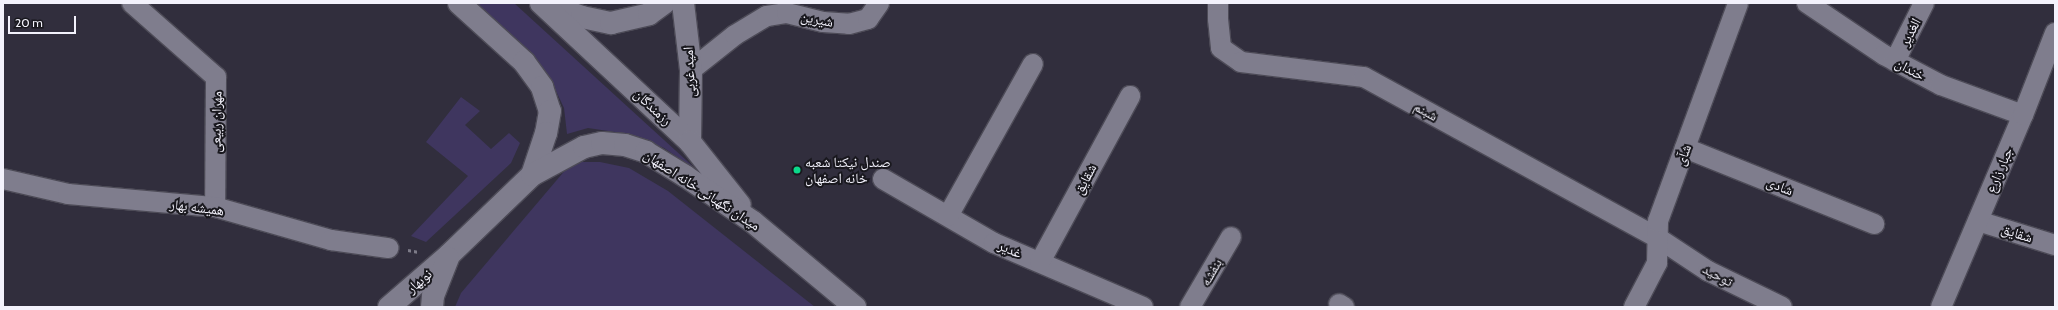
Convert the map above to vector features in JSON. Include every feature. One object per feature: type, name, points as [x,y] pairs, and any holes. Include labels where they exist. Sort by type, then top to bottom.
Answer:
[{"type":"main road","points":[[459,3],[524,62],[542,87],[550,111],[546,133],[532,175]]},
{"type":"main road","points":[[543,3],[582,16],[611,23],[649,14],[664,3]]},
{"type":"main road","name":"رزمندگان","points":[[543,3],[690,142],[754,222]]},
{"type":"main road","name":"امید غربی","points":[[683,3],[691,70],[690,142]]},
{"type":"main road","name":"میدان نگهبانی خانه اصفهان","points":[[432,307],[433,296],[449,255],[532,175],[584,147],[602,143],[625,145],[646,152],[659,160],[754,222],[855,307]]},
{"type":"main road","name":"نوبهار","points":[[390,307],[449,255]]},
{"type":"street","name":"مهران ربیعی","points":[[132,3],[216,77],[215,207]]},
{"type":"street","name":"شیرین","points":[[691,70],[735,36],[767,16],[787,13],[823,22],[849,24],[868,19],[879,3]]},
{"type":"street","name":"شبنم","points":[[1218,3],[1221,48],[1241,62],[1364,77],[1658,238]]},
{"type":"street","name":"شآی","points":[[1634,307],[1657,263],[1658,221],[1738,3]]},
{"type":"street","name":"خندان","points":[[1807,3],[1895,60],[1941,85],[2023,115]]},
{"type":"street","name":"الغدیر","points":[[1895,60],[1924,3]]},
{"type":"street","name":"جبار زارع","points":[[1941,307],[2023,115],[2047,75],[2055,33]]},
{"type":"street","points":[[948,216],[1033,64]]},
{"type":"street","name":"شقایق","points":[[1040,262],[1130,96]]},
{"type":"street","name":"شادی","points":[[1685,148],[1874,224]]},
{"type":"street","name":"همیشه بهار","points":[[3,179],[68,194],[215,207],[332,240],[388,248]]},
{"type":"street","name":"غدیر","points":[[883,179],[994,242],[1142,307]]},
{"type":"street","name":"شقایق","points":[[1978,221],[2055,245]]},
{"type":"street","name":"بنفشه","points":[[1190,307],[1231,237]]},
{"type":"street","name":"توحید","points":[[1658,238],[1708,271],[1782,307]]},
{"type":"shaded area","points":[[474,3],[514,3],[698,171],[664,148],[643,139],[615,132],[588,128],[567,134],[564,108],[549,76]]},
{"type":"shaded area","points":[[461,97],[480,111],[465,125],[491,149],[509,133],[520,143],[511,163],[426,242],[411,236],[468,176],[426,142]]},
{"type":"shaded area","points":[[581,162],[600,162],[629,168],[668,191],[815,307],[455,307],[461,293],[567,168]]},
{"type":"place","name":"صندل نیکتا شعبه خانه اصفهان","points":[[797,170]]}]
